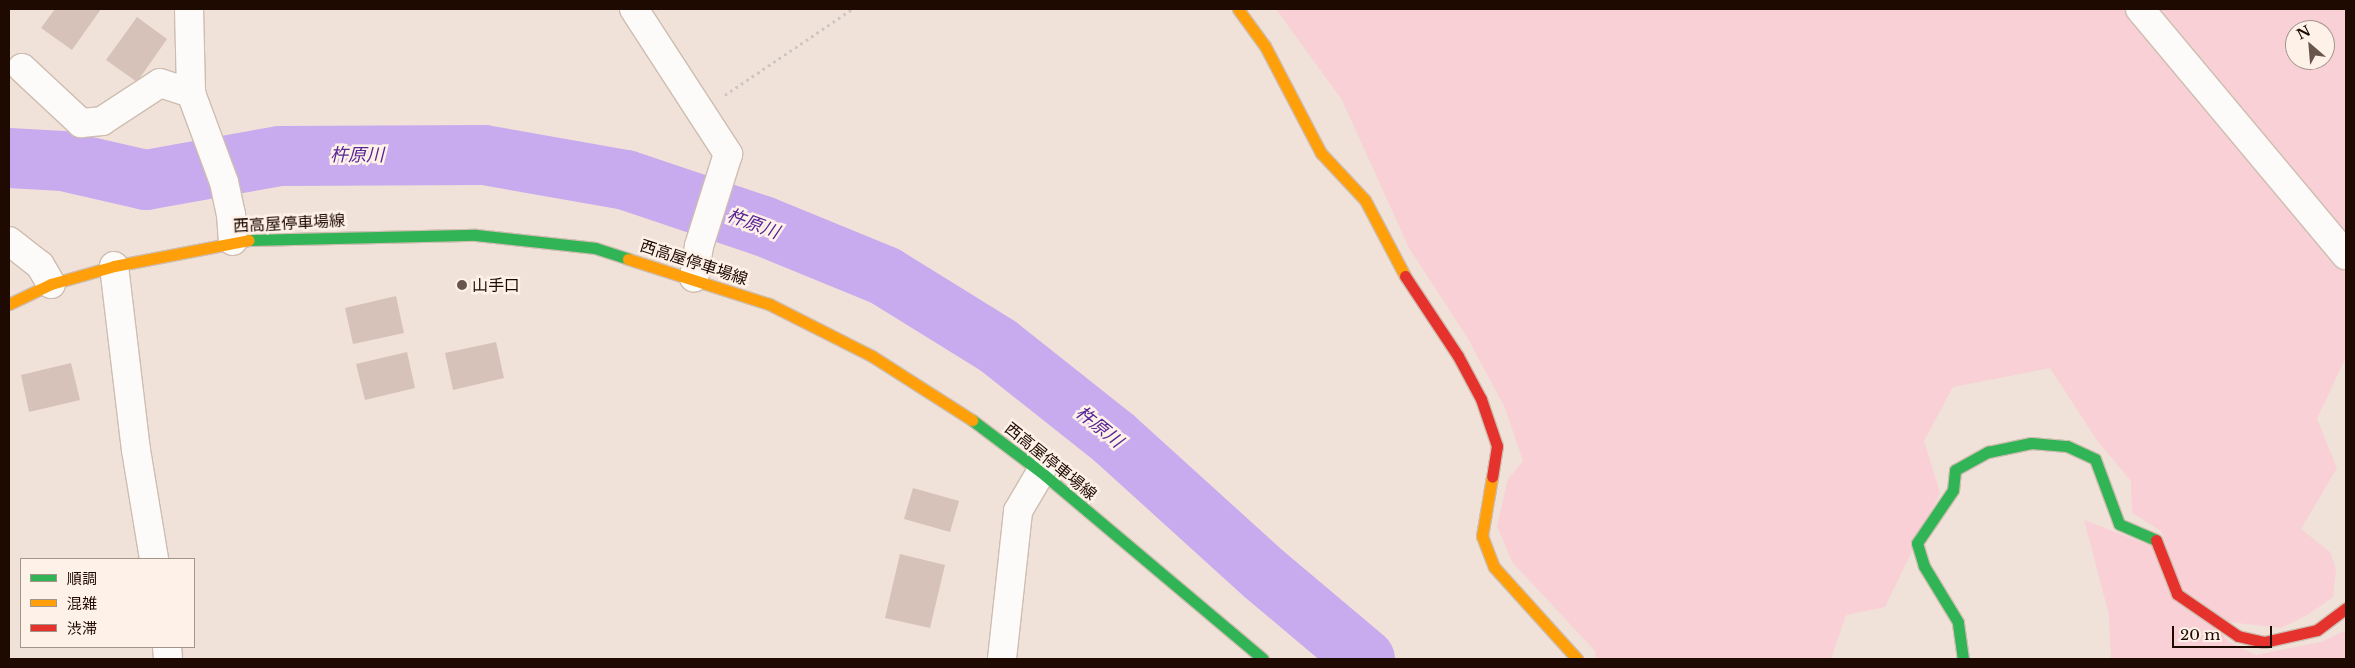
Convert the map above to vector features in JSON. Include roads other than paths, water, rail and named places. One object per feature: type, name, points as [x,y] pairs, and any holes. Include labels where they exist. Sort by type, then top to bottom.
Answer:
[{"type":"street","points":[[189,9],[191,93],[224,182],[231,214],[233,241]]},
{"type":"street","points":[[634,9],[702,110],[728,154],[703,238],[694,278]]},
{"type":"street","points":[[1238,9],[1265,46],[1321,153],[1365,200],[1403,272],[1458,356],[1481,399],[1497,446],[1482,536],[1494,567],[1577,659]]},
{"type":"street","points":[[2140,9],[2346,255]]},
{"type":"street","points":[[22,68],[81,123],[102,121],[160,83],[191,93]]},
{"type":"street","name":"西高屋停車場線","points":[[9,304],[51,284],[114,266],[233,241],[310,236],[476,235],[594,248],[694,278],[770,304],[872,356],[980,425],[1040,472],[1263,659]]},
{"type":"street","points":[[9,242],[40,265],[51,284]]},
{"type":"street","points":[[114,266],[136,450],[154,558]]},
{"type":"street","points":[[1963,659],[1958,622],[1924,566],[1916,543],[1953,490],[1955,470],[1988,452],[2031,443],[2067,446],[2095,459],[2120,524],[2159,541],[2177,594],[2238,636],[2264,642],[2317,630],[2346,608]]},
{"type":"street","points":[[1002,659],[1018,511],[1040,472]]},
{"type":"waterway","name":"杵原川","points":[[9,158],[63,161],[146,180],[280,156],[484,155],[626,180],[763,226],[885,276],[998,346],[1114,438],[1264,574],[1365,659]]},
{"type":"place","name":"山手口","points":[[462,285]]}]
